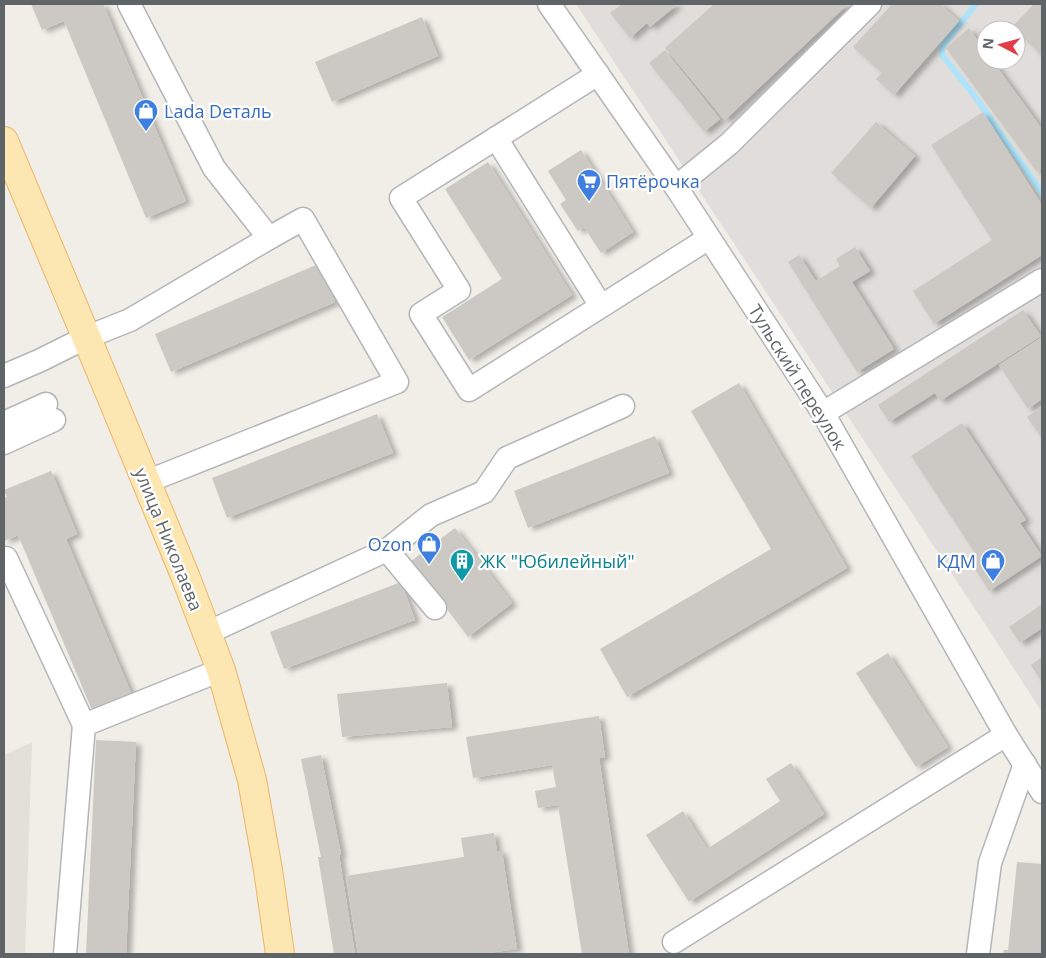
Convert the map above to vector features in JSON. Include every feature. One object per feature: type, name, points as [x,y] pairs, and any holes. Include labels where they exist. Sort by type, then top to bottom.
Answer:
[{"type":"main road","name":"улица Николаева","points":[[4,141],[208,633],[221,670],[252,780],[280,954]]},
{"type":"street","points":[[130,4],[214,168],[269,238]]},
{"type":"street","name":"Тульский переулок","points":[[549,4],[676,187],[823,413],[1006,735],[1034,761],[1042,792]]},
{"type":"street","points":[[676,187],[729,144],[870,4]]},
{"type":"street","points":[[598,74],[401,198],[459,290],[421,314],[468,390],[709,238]]},
{"type":"street","points":[[496,138],[602,306]]},
{"type":"street","points":[[4,376],[85,338],[130,320],[303,219],[397,382],[146,482]]},
{"type":"street","points":[[823,413],[1042,280]]},
{"type":"street","points":[[208,633],[387,550],[431,515],[484,492],[507,458],[623,406]]},
{"type":"street","points":[[4,423],[50,412],[4,443]]},
{"type":"street","points":[[387,550],[435,608]]},
{"type":"street","points":[[4,559],[6,558],[84,725],[65,954]]},
{"type":"street","points":[[84,725],[221,670]]},
{"type":"street","points":[[674,942],[1006,735]]},
{"type":"street","points":[[978,954],[990,863],[1034,761]]},
{"type":"shaded area","points":[[576,4],[1042,4],[1042,712],[985,624]]},
{"type":"shaded area","points":[[32,742],[25,954],[4,954],[4,755]]},
{"type":"building","points":[[31,4],[103,4],[186,201],[146,218],[64,21],[42,30]]},
{"type":"building","points":[[622,4],[678,4],[650,27],[647,23],[630,38],[610,13]]},
{"type":"building","points":[[714,4],[848,4],[725,120],[665,48]]},
{"type":"building","points":[[892,4],[940,4],[959,21],[894,95],[876,79],[882,73],[853,47]]},
{"type":"building","points":[[1034,4],[1042,4],[1042,56],[1026,41],[1026,20],[1019,20]]},
{"type":"building","points":[[422,17],[438,56],[332,102],[315,62]]},
{"type":"building","points":[[969,28],[976,38],[976,70],[999,70],[1042,129],[1042,168],[1037,172],[946,48]]},
{"type":"building","points":[[665,50],[720,119],[704,132],[649,63]]},
{"type":"building","points":[[983,112],[1042,205],[1042,255],[934,324],[913,291],[992,240],[931,145]]},
{"type":"building","points":[[876,122],[915,156],[871,208],[831,173]]},
{"type":"building","name":"Пятёрочка","points":[[581,150],[633,232],[601,253],[584,227],[578,231],[560,204],[566,200],[548,171]]},
{"type":"building","points":[[488,162],[572,295],[469,360],[442,317],[502,279],[445,189]]},
{"type":"building","points":[[855,247],[870,271],[852,282],[894,349],[857,372],[788,262],[799,255],[816,281],[840,266],[836,259]]},
{"type":"building","points":[[318,264],[335,302],[171,372],[155,334]]},
{"type":"building","points":[[1023,310],[1041,336],[940,401],[935,393],[889,422],[878,405]]},
{"type":"building","points":[[1042,337],[1042,399],[1028,409],[999,365]]},
{"type":"building","points":[[739,383],[847,568],[627,697],[600,649],[771,549],[691,411]]},
{"type":"building","points":[[1042,406],[1042,439],[1027,417]]},
{"type":"building","points":[[377,414],[393,453],[227,518],[212,478]]},
{"type":"building","points":[[962,423],[1026,520],[1020,523],[1042,556],[989,591],[968,558],[975,553],[911,456]]},
{"type":"building","points":[[655,436],[669,473],[528,528],[514,491]]},
{"type":"building","points":[[51,471],[77,534],[66,539],[131,693],[92,710],[18,535],[4,541],[4,498],[7,497],[4,490]]},
{"type":"building","name":"ЖК \"Юбилейный\"","points":[[455,528],[512,603],[468,637],[411,561]]},
{"type":"building","points":[[401,582],[415,620],[284,669],[270,632]]},
{"type":"building","points":[[1042,604],[1042,628],[1020,643],[1009,627]]},
{"type":"building","points":[[888,653],[948,747],[916,767],[856,673]]},
{"type":"building","points":[[1042,657],[1042,683],[1031,665]]},
{"type":"building","points":[[447,683],[452,727],[342,737],[337,694]]},
{"type":"building","points":[[599,716],[605,757],[599,758],[629,954],[582,954],[558,805],[538,808],[535,791],[556,787],[552,765],[473,778],[466,737]]},
{"type":"building","points":[[96,740],[136,742],[126,954],[86,954]]},
{"type":"building","points":[[321,755],[341,854],[339,855],[355,954],[334,954],[318,857],[321,857],[301,759]]},
{"type":"building","points":[[791,763],[824,814],[689,902],[646,835],[683,811],[707,849],[780,801],[766,779]]},
{"type":"building","points":[[494,833],[497,851],[502,851],[517,949],[480,954],[358,954],[346,876],[464,857],[461,838]]},
{"type":"building","points":[[1017,862],[1042,864],[1042,954],[1003,954],[1004,950],[1008,950]]},
{"type":"waterway","points":[[976,4],[942,47],[942,55],[976,98],[1042,193]]},
{"type":"place","name":"Lada Dеталь","points":[[146,132]]},
{"type":"place","name":"Пятёрочка","points":[[589,202]]},
{"type":"place","name":"Ozon","points":[[429,565]]},
{"type":"place","name":"ЖК \"Юбилейный\"","points":[[462,582]]},
{"type":"place","name":"КДМ","points":[[993,582]]}]
